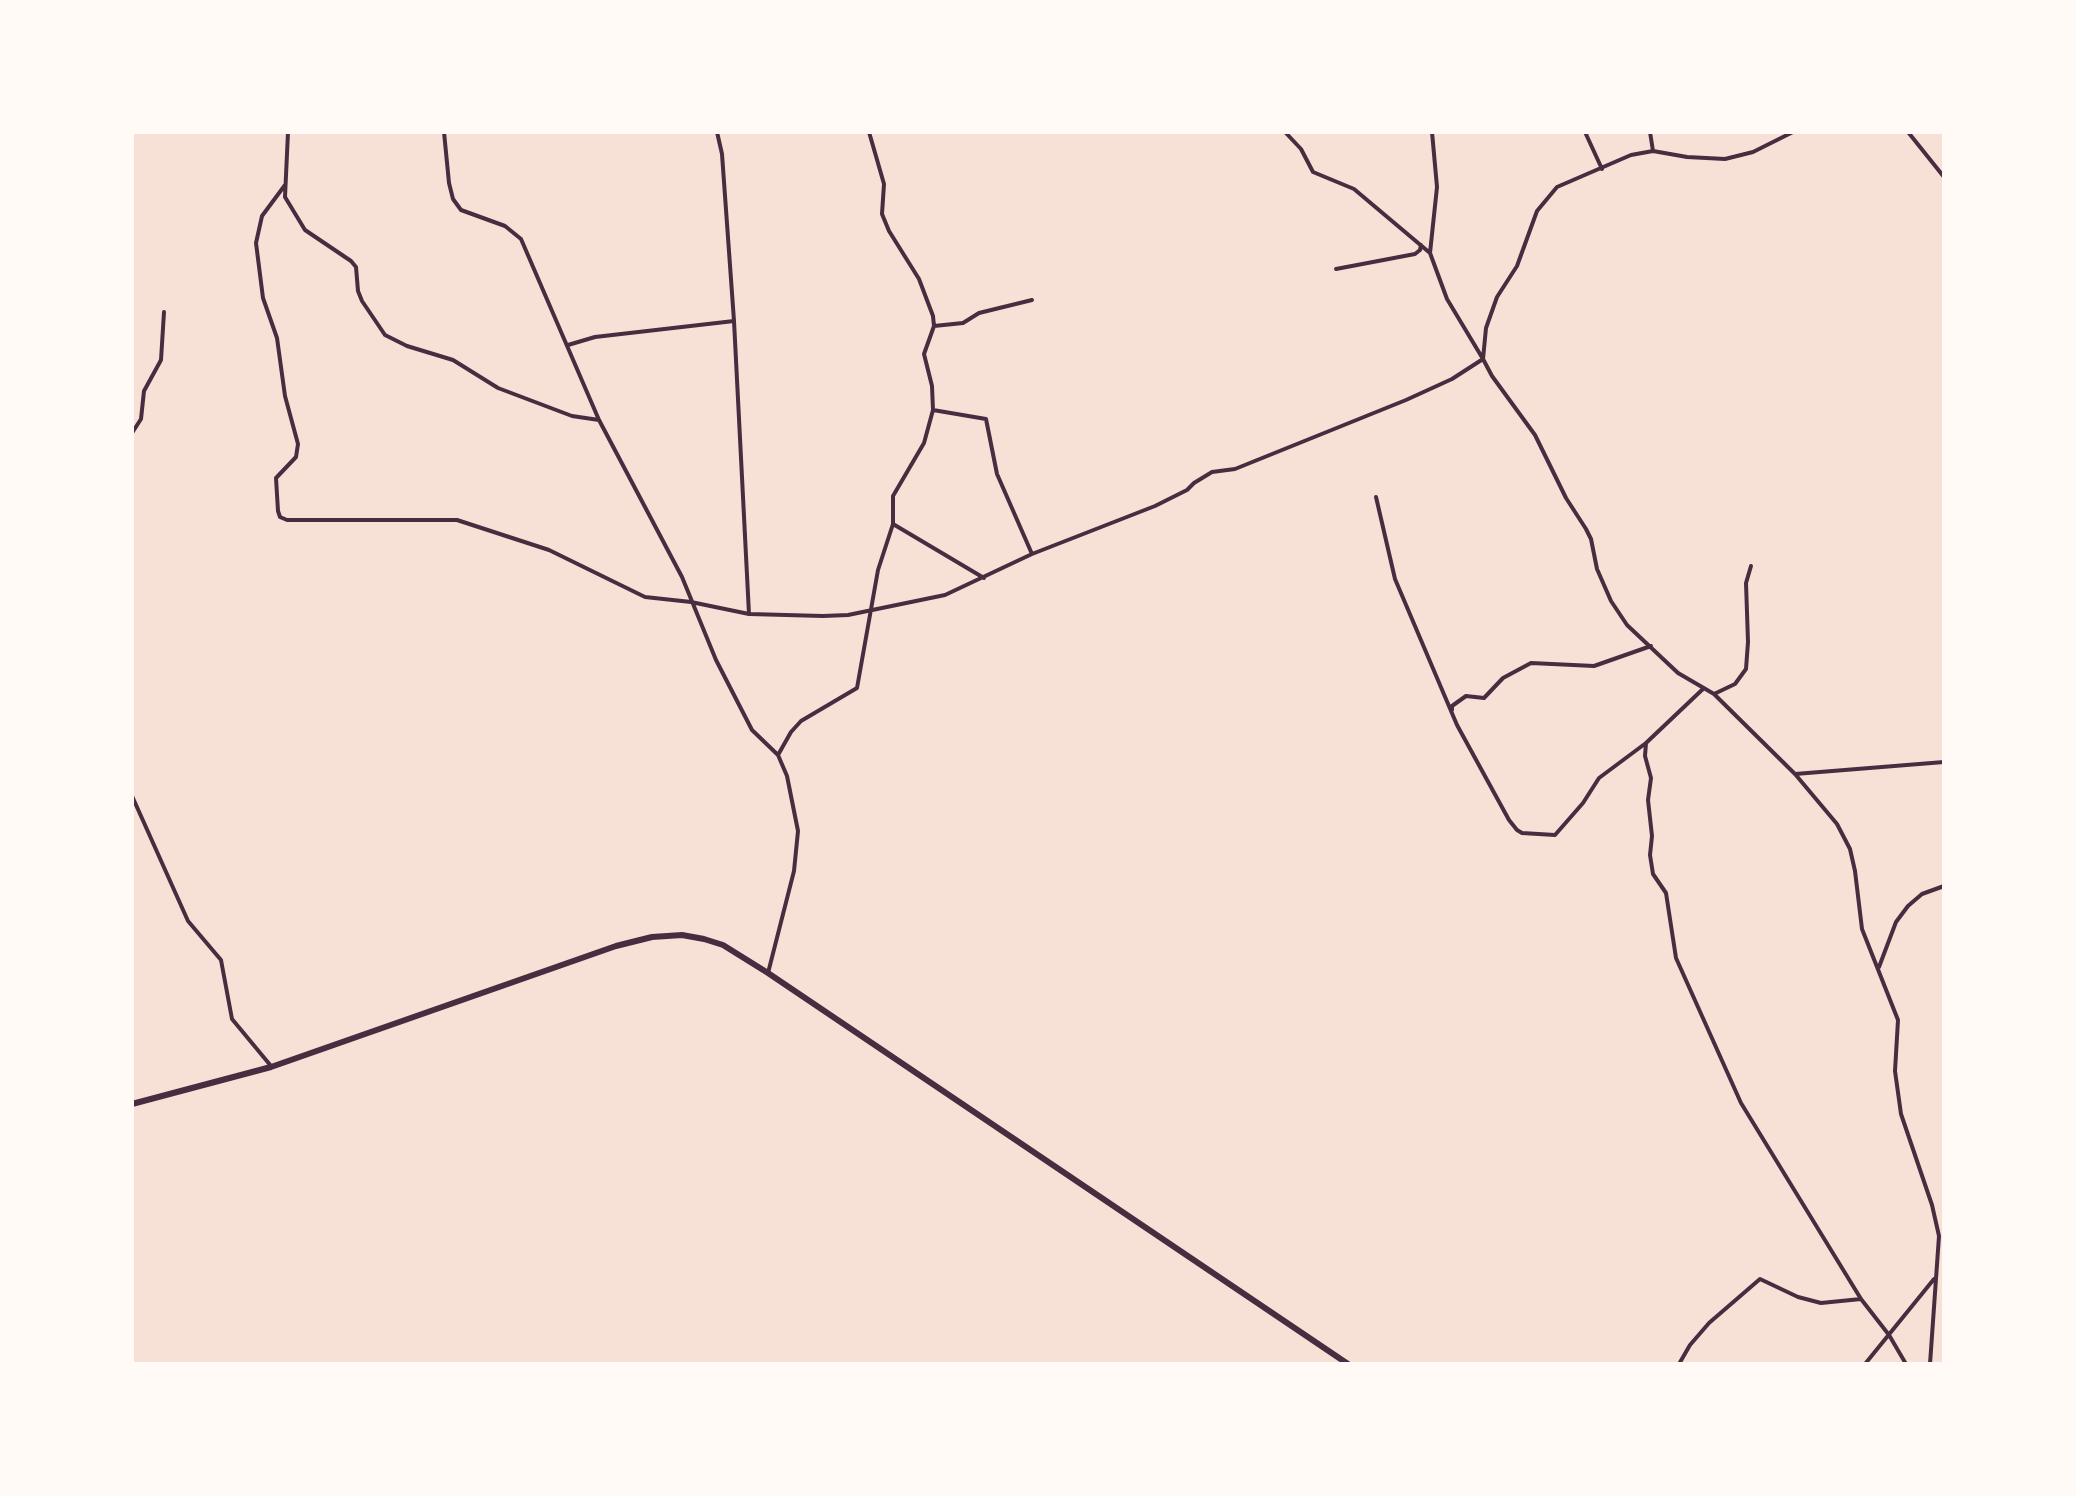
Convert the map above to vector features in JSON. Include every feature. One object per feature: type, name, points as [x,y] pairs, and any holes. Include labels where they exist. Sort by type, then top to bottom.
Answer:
[{"type":"street","points":[[288,132],[285,197],[305,230],[356,267],[358,291],[385,335],[407,346],[453,360],[498,388],[572,416],[599,420]]},
{"type":"street","points":[[444,132],[453,199],[461,210],[505,226],[521,239],[599,420],[682,577],[716,660],[752,730],[778,755],[787,776],[798,831],[792,884],[768,973]]},
{"type":"street","points":[[717,132],[722,154],[734,321],[749,614]]},
{"type":"street","points":[[778,755],[801,721],[857,688],[878,570],[893,524],[893,496],[924,443],[933,410],[932,386],[924,354],[934,326],[931,307],[919,279],[882,214],[884,184],[869,132]]},
{"type":"street","points":[[1285,132],[1301,149],[1313,172],[1354,189],[1430,253]]},
{"type":"street","points":[[1432,132],[1437,187],[1430,253],[1447,299],[1492,376],[1535,435],[1566,498],[1591,539],[1597,569],[1611,601],[1627,625],[1678,673],[1714,694],[1795,774],[1837,824],[1850,849],[1862,929],[1898,1020],[1895,1071],[1901,1114],[1932,1205],[1939,1236],[1930,1364]]},
{"type":"street","points":[[1585,132],[1602,169]]},
{"type":"street","points":[[1650,132],[1653,151]]},
{"type":"street","points":[[1483,359],[1486,328],[1497,297],[1517,266],[1537,211],[1557,187],[1631,155],[1653,151],[1725,159],[1753,152],[1793,132]]},
{"type":"street","points":[[1908,132],[1944,177]]},
{"type":"street","points":[[285,185],[262,216],[256,243],[263,298],[277,338],[285,396],[298,444],[296,457],[276,478],[280,517],[287,520],[457,520],[562,556],[645,597],[691,602],[749,614],[823,616],[945,595],[1032,554],[1155,506],[1187,490],[1212,472],[1235,469],[1406,400],[1452,379],[1483,359]]},
{"type":"street","points":[[1336,269],[1415,254],[1421,245]]},
{"type":"street","points":[[934,326],[963,323],[979,313],[1032,300]]},
{"type":"street","points":[[132,433],[141,419],[144,391],[161,360],[164,312]]},
{"type":"street","points":[[568,345],[595,337],[734,321]]},
{"type":"street","points":[[933,410],[986,419],[997,474],[1032,554]]},
{"type":"street","points":[[1376,497],[1395,579],[1457,725],[1509,820],[1522,833],[1555,835],[1583,803],[1599,778],[1646,743],[1704,688]]},
{"type":"street","points":[[893,524],[985,578]]},
{"type":"street","points":[[1714,694],[1735,684],[1746,669],[1746,583],[1751,566]]},
{"type":"street","points":[[1453,712],[1452,706],[1466,696],[1484,698],[1503,678],[1531,663],[1594,666],[1651,646]]},
{"type":"street","points":[[1646,743],[1645,756],[1651,778],[1648,800],[1652,836],[1650,855],[1653,874],[1666,893],[1676,958],[1741,1103],[1861,1299],[1889,1335],[1906,1364]]},
{"type":"street","points":[[1795,774],[1944,762]]},
{"type":"street","points":[[132,796],[188,921],[221,960],[226,972],[232,1019],[271,1067]]},
{"type":"street","points":[[1878,969],[1896,922],[1908,906],[1922,894],[1944,886]]},
{"type":"street","points":[[132,1104],[271,1067],[549,969],[652,937],[682,935],[704,939],[723,945],[768,973],[1348,1364]]},
{"type":"street","points":[[1865,1364],[1936,1278]]},
{"type":"street","points":[[1679,1364],[1709,1323],[1760,1279],[1798,1297],[1821,1303],[1861,1299]]}]
